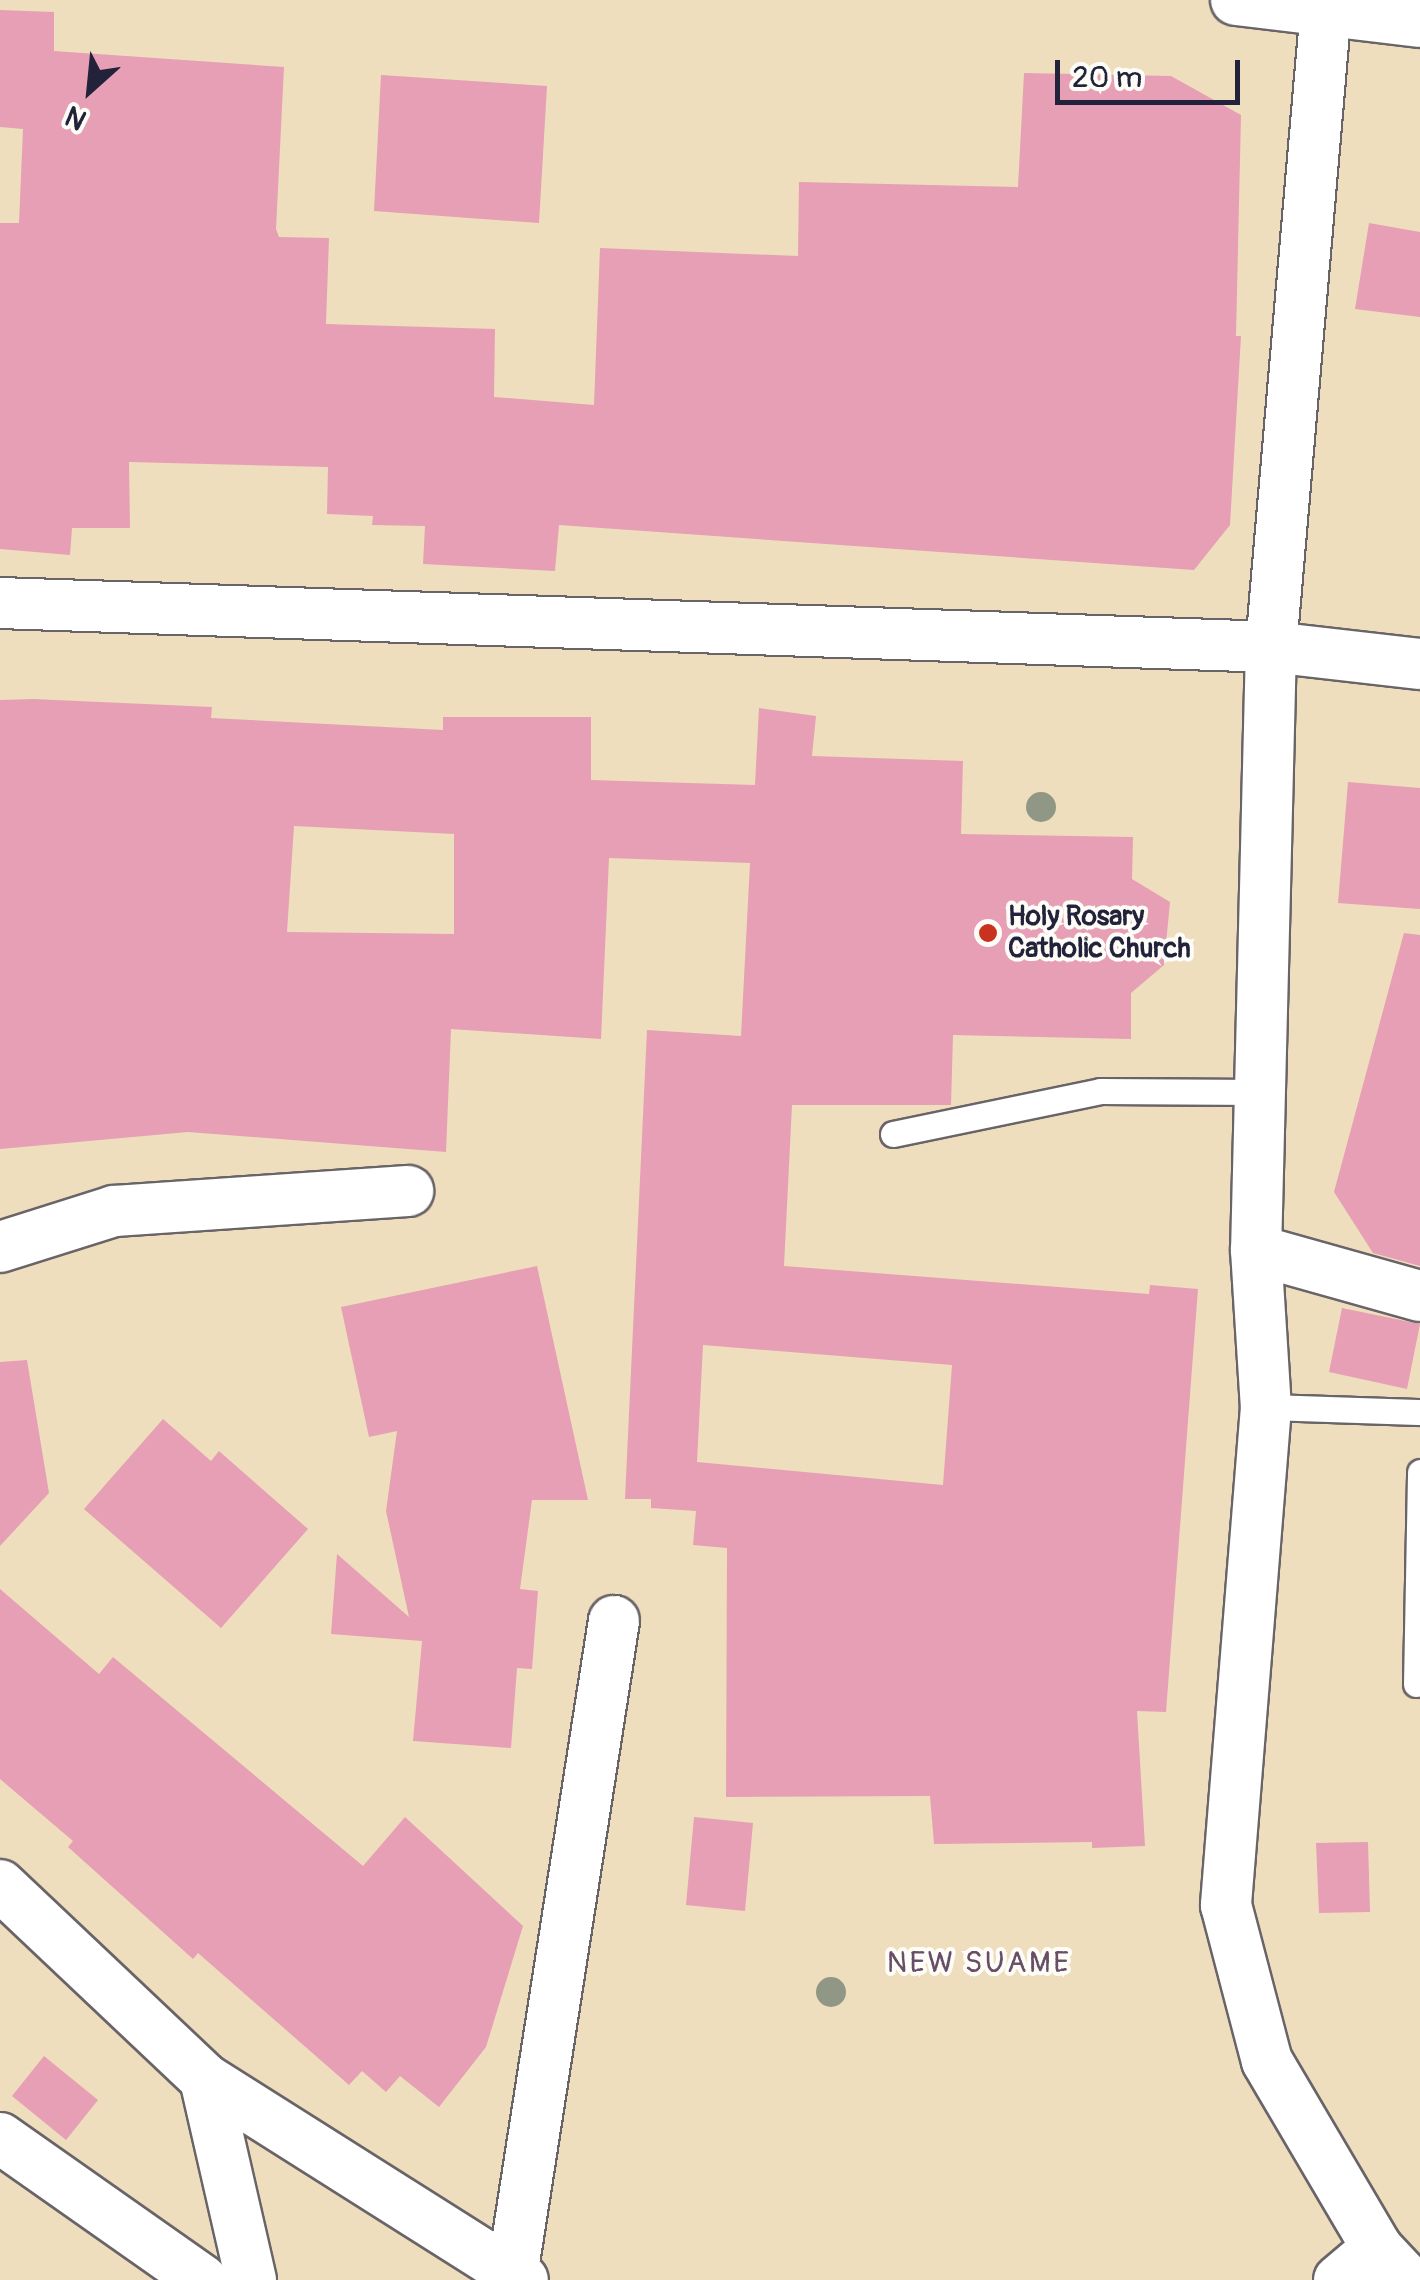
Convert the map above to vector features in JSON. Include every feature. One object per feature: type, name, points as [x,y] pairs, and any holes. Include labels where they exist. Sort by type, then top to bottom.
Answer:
[{"type":"street","points":[[1236,0],[1420,22]]},
{"type":"street","points":[[1326,8],[1271,647],[1256,1250],[1266,1406],[1226,1905],[1267,2061],[1392,2264],[1338,2280]]},
{"type":"street","points":[[0,603],[1271,647],[1420,664]]},
{"type":"street","points":[[0,1247],[114,1211],[408,1191]]},
{"type":"street","points":[[1256,1250],[1420,1296]]},
{"type":"street","points":[[0,1885],[206,2079],[518,2278],[614,1620]]},
{"type":"street","points":[[206,2079],[250,2280]]},
{"type":"street","points":[[0,2138],[202,2280]]},
{"type":"lane","points":[[893,1134],[1100,1091],[1260,1092]]},
{"type":"lane","points":[[1266,1406],[1420,1412]]},
{"type":"lane","points":[[1416,1684],[1420,1472]]},
{"type":"building","points":[[0,10],[54,12],[54,51],[284,67],[276,229],[279,237],[329,238],[326,324],[495,329],[494,397],[594,405],[600,248],[798,256],[799,182],[1018,187],[1024,73],[1171,76],[1241,115],[1236,336],[1241,336],[1230,525],[1194,570],[559,525],[555,571],[423,564],[425,526],[372,525],[373,516],[327,514],[328,467],[129,462],[130,528],[72,528],[70,555],[0,549],[0,223],[19,223],[23,129],[0,127]]},
{"type":"building","points":[[381,75],[547,86],[539,223],[374,211]]},
{"type":"building","points":[[1369,223],[1420,232],[1420,317],[1355,309]]},
{"type":"building","points":[[0,700],[212,707],[211,718],[443,730],[443,717],[591,717],[591,780],[755,785],[759,708],[816,716],[812,756],[963,761],[961,834],[1133,837],[1132,879],[1170,902],[1164,965],[1131,993],[1131,1039],[953,1035],[951,1105],[792,1105],[784,1266],[1149,1294],[1150,1285],[1198,1289],[1166,1712],[1137,1711],[1145,1846],[1092,1848],[1092,1842],[934,1844],[930,1796],[726,1797],[727,1548],[693,1545],[696,1511],[651,1508],[651,1499],[625,1499],[647,1030],[741,1036],[750,863],[609,858],[601,1039],[451,1029],[446,1152],[188,1132],[0,1149]],"holes":[[[294,826],[454,834],[454,934],[287,932]],[[703,1345],[952,1365],[943,1485],[697,1462]]]},
{"type":"building","points":[[1348,782],[1420,788],[1420,909],[1338,903]]},
{"type":"building","points":[[1404,933],[1420,935],[1420,1266],[1373,1253],[1334,1192]]},
{"type":"building","points":[[537,1266],[588,1500],[532,1500],[520,1589],[538,1591],[532,1669],[517,1668],[511,1748],[413,1741],[422,1641],[331,1634],[337,1554],[409,1617],[386,1511],[397,1431],[369,1437],[341,1307]]},
{"type":"building","points":[[1342,1308],[1420,1324],[1407,1389],[1329,1372]]},
{"type":"building","points":[[27,1360],[49,1493],[0,1546],[0,1362]]},
{"type":"building","points":[[163,1419],[211,1461],[219,1451],[308,1529],[221,1628],[84,1509]]},
{"type":"building","points":[[0,1589],[99,1674],[113,1657],[363,1866],[405,1817],[523,1926],[486,2047],[439,2107],[400,2076],[386,2092],[362,2071],[349,2085],[198,1953],[193,1959],[68,1847],[73,1841],[0,1779]]},
{"type":"building","points":[[694,1817],[753,1823],[745,1911],[686,1905]]},
{"type":"building","points":[[1368,1842],[1370,1912],[1319,1913],[1316,1843]]},
{"type":"building","points":[[44,2056],[98,2100],[66,2140],[12,2096]]},
{"type":"place","name":"Holy Rosary Catholic Church","points":[[988,933]]},
{"type":"district","name":"NEW SUAME","points":[[979,1963]]}]
